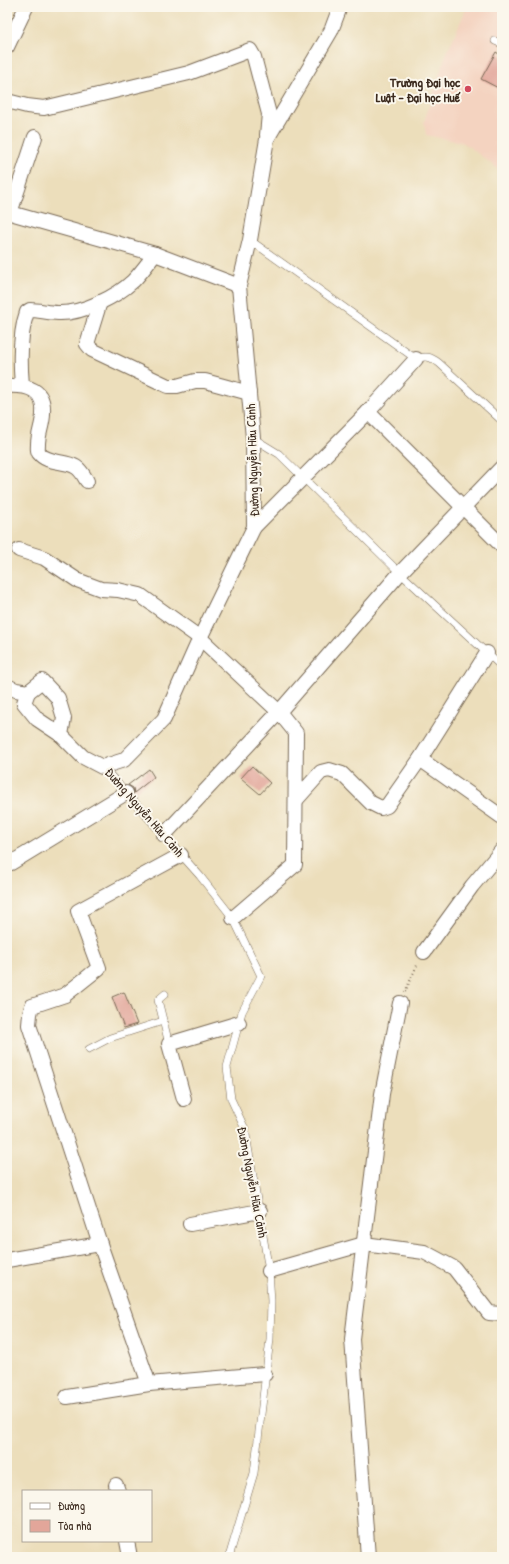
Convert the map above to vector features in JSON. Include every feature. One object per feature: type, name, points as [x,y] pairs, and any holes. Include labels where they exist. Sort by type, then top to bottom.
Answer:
[{"type":"street","points":[[7,47],[26,7]]},
{"type":"street","name":"Đường Nguyễn Hữu Cảnh","points":[[102,766],[124,760],[164,719],[200,638],[254,527],[253,438],[239,286],[250,240],[267,139],[331,31],[340,7]]},
{"type":"street","points":[[7,101],[44,108],[189,73],[250,50],[254,56],[269,114],[267,139]]},
{"type":"street","points":[[35,137],[8,213],[155,254],[239,286]]},
{"type":"street","points":[[22,386],[20,367],[22,338],[27,312],[30,310],[58,313],[77,311],[100,302],[133,280],[155,254]]},
{"type":"street","points":[[100,302],[87,344],[92,350],[168,386],[177,386],[205,380],[249,393]]},
{"type":"street","points":[[254,527],[368,412],[416,359]]},
{"type":"street","points":[[7,386],[22,386],[37,393],[42,399],[43,415],[38,439],[38,451],[40,454],[49,460],[70,464],[77,468],[87,481]]},
{"type":"street","points":[[368,412],[502,546]]},
{"type":"street","points":[[164,835],[279,712],[400,573],[502,467]]},
{"type":"street","points":[[19,550],[44,558],[77,580],[101,589],[118,590],[140,595],[200,638],[279,712],[296,733],[295,865],[233,918]]},
{"type":"street","points":[[296,800],[322,772],[329,770],[342,774],[371,803],[381,808],[387,806],[420,759],[487,653]]},
{"type":"street","points":[[61,735],[64,718],[58,698],[42,681],[28,692],[24,703],[37,719],[61,735],[83,758],[102,766]]},
{"type":"street","points":[[7,686],[16,690],[28,692]]},
{"type":"street","points":[[420,759],[502,817]]},
{"type":"street","points":[[11,862],[126,793]]},
{"type":"street","points":[[424,952],[472,886],[502,850]]},
{"type":"street","points":[[149,1384],[100,1244],[29,1025],[32,1006],[65,996],[99,968],[78,911],[181,855]]},
{"type":"street","points":[[368,1557],[352,1339],[382,1094],[400,1003]]},
{"type":"street","points":[[184,1099],[169,1044],[239,1023]]},
{"type":"street","points":[[190,1224],[260,1211]]},
{"type":"street","points":[[7,1260],[100,1244]]},
{"type":"street","points":[[269,1271],[364,1244],[424,1252],[454,1268],[488,1313],[502,1314]]},
{"type":"street","points":[[67,1397],[149,1384],[265,1374]]},
{"type":"street","points":[[127,1542],[130,1557]]},
{"type":"lane","points":[[250,240],[416,359],[423,356],[431,357],[502,421]]},
{"type":"lane","points":[[253,438],[278,454],[400,573],[502,668]]},
{"type":"lane","name":"Đường Nguyễn Hữu Cảnh","points":[[102,766],[200,876],[233,918],[261,976],[242,1012],[227,1067],[231,1099],[245,1129],[260,1211],[269,1271],[271,1300],[270,1339],[254,1473],[229,1557]]},
{"type":"lane","points":[[166,994],[158,1000],[169,1044]]},
{"type":"lane","points":[[89,1049],[110,1038],[163,1021]]},
{"type":"path","points":[[400,1003],[411,976],[424,952]]},
{"type":"shaded area","name":"Trường Đại học Luật - Đại học Huế","points":[[467,7],[502,7],[502,174],[497,168],[464,143],[426,135],[424,122],[445,57]]},
{"type":"building","points":[[496,52],[502,56],[502,90],[481,79]]},
{"type":"building","points":[[252,766],[270,783],[260,794],[241,778]]},
{"type":"building","points":[[149,769],[154,777],[134,793],[133,788],[128,785]]},
{"type":"building","points":[[124,992],[137,1024],[124,1028],[112,997]]},
{"type":"place","name":"Trường Đại học Luật - Đại học Huế","points":[[468,89]]}]
